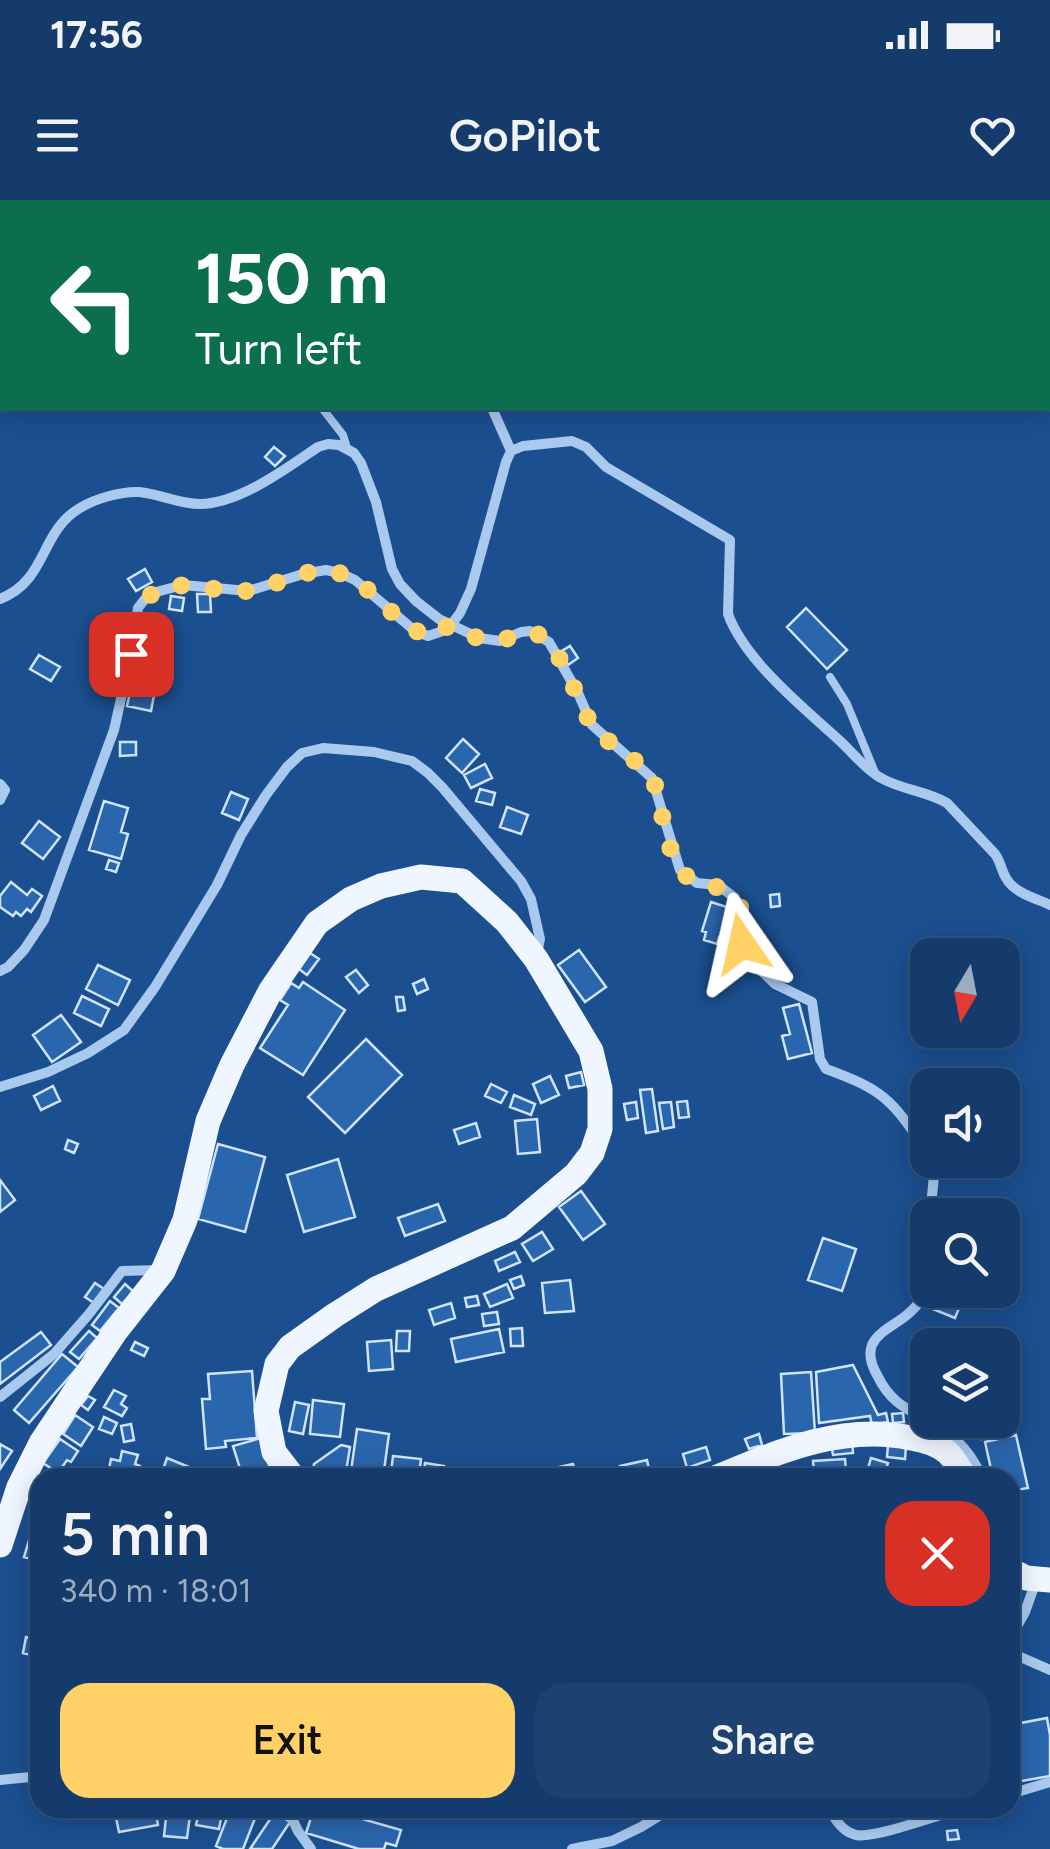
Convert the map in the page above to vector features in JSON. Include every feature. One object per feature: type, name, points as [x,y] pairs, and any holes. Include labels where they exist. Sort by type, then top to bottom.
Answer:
[{"type":"main road","points":[[0,1545],[19,1488],[42,1442],[114,1332],[163,1271],[185,1220],[208,1122],[232,1065],[272,990],[317,923],[352,899],[381,886],[422,877],[462,881],[507,922],[536,958],[592,1051],[600,1089],[600,1129],[592,1153],[576,1174],[512,1228],[376,1289],[290,1347],[277,1364],[266,1411],[274,1452],[286,1468]]},
{"type":"main road","points":[[738,1468],[811,1442],[855,1434],[892,1434],[926,1441],[949,1453],[959,1468]]},
{"type":"main road","points":[[1020,1575],[1046,1583]]},
{"type":"street","points":[[493,410],[510,452]]},
{"type":"street","points":[[0,971],[8,968],[24,950],[44,920],[114,730],[138,608],[145,598],[184,585],[248,591],[326,570],[355,580],[415,631],[428,636],[451,625],[460,614],[510,452],[523,446],[572,441],[586,447],[606,467],[730,540],[728,614],[739,638],[784,690],[876,775],[946,803],[995,854],[1012,886],[1050,905]]},
{"type":"street","points":[[0,598],[26,581],[40,564],[54,532],[82,506],[130,492],[202,504],[252,489],[328,444],[347,448],[361,463],[376,502],[388,558],[400,584],[416,601],[451,625],[479,638],[500,641],[530,632],[549,642],[592,725],[652,778],[680,870],[697,883],[718,886],[735,898],[742,914],[746,955],[775,984],[812,1002],[820,1059],[826,1069],[887,1098],[910,1129]]},
{"type":"street","points":[[0,1087],[48,1072],[124,1030],[217,885],[266,795],[302,752],[323,748],[374,752],[412,761],[428,773],[531,899],[540,940],[536,958]]},
{"type":"street","points":[[0,784],[5,790],[0,800]]},
{"type":"street","points":[[0,1397],[54,1354],[122,1271],[163,1271]]},
{"type":"street","points":[[915,1308],[876,1339],[870,1355],[872,1366],[886,1393],[897,1404],[950,1435],[976,1468]]},
{"type":"street","points":[[1020,1620],[1046,1583]]},
{"type":"street","points":[[1020,1657],[1050,1670]]},
{"type":"street","points":[[0,1780],[30,1777]]},
{"type":"street","points":[[1020,1791],[1050,1782]]},
{"type":"street","points":[[292,1818],[311,1849]]},
{"type":"street","points":[[572,1849],[612,1841],[656,1818]]},
{"type":"street","points":[[835,1818],[852,1834],[871,1836],[931,1818]]},
{"type":"lane","points":[[324,410],[343,434],[347,448]]},
{"type":"lane","points":[[830,677],[847,704],[876,775]]},
{"type":"building","points":[[274,447],[285,456],[275,466],[265,457]]},
{"type":"building","points":[[145,569],[152,582],[136,591],[128,579]]},
{"type":"building","points":[[197,594],[210,594],[211,612],[198,612]]},
{"type":"building","points":[[171,596],[184,598],[182,611],[169,609]]},
{"type":"building","points":[[806,608],[847,650],[827,669],[787,627]]},
{"type":"building","points":[[570,646],[578,658],[568,665],[560,652]]},
{"type":"building","points":[[39,655],[60,667],[51,681],[30,669]]},
{"type":"building","points":[[135,670],[158,675],[151,711],[127,706]]},
{"type":"building","points":[[463,739],[479,754],[462,773],[446,758]]},
{"type":"building","points":[[120,742],[136,742],[136,755],[120,756]]},
{"type":"building","points":[[485,764],[492,778],[471,788],[464,775]]},
{"type":"building","points":[[480,789],[495,793],[492,805],[476,801]]},
{"type":"building","points":[[231,792],[248,799],[239,820],[222,813]]},
{"type":"building","points":[[104,801],[128,808],[121,832],[128,834],[121,859],[89,850]]},
{"type":"building","points":[[507,807],[528,815],[521,834],[500,827]]},
{"type":"building","points":[[39,821],[60,837],[43,859],[22,843]]},
{"type":"building","points":[[109,860],[119,863],[116,872],[106,869]]},
{"type":"building","points":[[11,882],[27,895],[32,889],[42,896],[31,912],[27,909],[21,916],[16,912],[13,916],[0,907],[0,896]]},
{"type":"building","points":[[779,894],[780,906],[771,907],[770,895]]},
{"type":"building","points":[[711,902],[736,910],[726,939],[719,937],[717,944],[704,940],[706,932],[702,931]]},
{"type":"building","points":[[579,950],[606,987],[585,1002],[558,965]]},
{"type":"building","points":[[310,953],[319,959],[307,975],[299,969]]},
{"type":"building","points":[[98,965],[130,980],[118,1005],[86,989]]},
{"type":"building","points":[[356,970],[368,985],[359,993],[346,977]]},
{"type":"building","points":[[424,979],[428,989],[417,994],[413,984]]},
{"type":"building","points":[[303,982],[345,1010],[303,1075],[260,1048],[288,1005],[280,1000],[291,983],[299,988]]},
{"type":"building","points":[[82,996],[109,1009],[101,1026],[74,1013]]},
{"type":"building","points":[[396,997],[403,997],[405,1010],[398,1011]]},
{"type":"building","points":[[799,1004],[812,1053],[788,1059],[782,1036],[790,1034],[783,1008]]},
{"type":"building","points":[[61,1015],[81,1042],[52,1062],[33,1035]]},
{"type":"building","points":[[366,1039],[402,1075],[345,1133],[308,1097]]},
{"type":"building","points":[[581,1072],[584,1085],[569,1088],[566,1076]]},
{"type":"building","points":[[550,1076],[559,1095],[541,1103],[533,1084]]},
{"type":"building","points":[[491,1084],[507,1092],[501,1103],[485,1096]]},
{"type":"building","points":[[53,1086],[60,1101],[41,1110],[34,1096]]},
{"type":"building","points":[[652,1089],[658,1131],[646,1133],[640,1090]]},
{"type":"building","points":[[514,1095],[535,1104],[531,1115],[510,1107]]},
{"type":"building","points":[[687,1101],[689,1117],[679,1118],[677,1102]]},
{"type":"building","points":[[636,1102],[638,1118],[627,1120],[624,1104]]},
{"type":"building","points":[[671,1102],[674,1127],[663,1129],[659,1103]]},
{"type":"building","points":[[537,1119],[540,1152],[518,1154],[515,1121]]},
{"type":"building","points":[[476,1123],[480,1137],[459,1144],[454,1130]]},
{"type":"building","points":[[68,1140],[78,1144],[74,1153],[65,1149]]},
{"type":"building","points":[[218,1144],[265,1157],[245,1232],[198,1219]]},
{"type":"building","points":[[338,1159],[355,1217],[304,1232],[287,1175]]},
{"type":"building","points":[[0,1180],[15,1200],[0,1212]]},
{"type":"building","points":[[581,1191],[605,1224],[583,1240],[559,1207]]},
{"type":"building","points":[[438,1204],[445,1221],[405,1236],[398,1218]]},
{"type":"building","points":[[542,1232],[553,1249],[533,1261],[522,1244]]},
{"type":"building","points":[[823,1238],[856,1249],[842,1291],[808,1280]]},
{"type":"building","points":[[515,1252],[520,1262],[499,1271],[495,1261]]},
{"type":"building","points":[[521,1276],[524,1285],[514,1289],[510,1280]]},
{"type":"building","points":[[570,1280],[574,1311],[545,1313],[542,1283]]},
{"type":"building","points":[[95,1283],[104,1289],[94,1303],[85,1297]]},
{"type":"building","points":[[125,1284],[134,1292],[122,1304],[114,1297]]},
{"type":"building","points":[[507,1284],[513,1298],[490,1307],[484,1294]]},
{"type":"building","points":[[477,1296],[479,1305],[467,1307],[465,1298]]},
{"type":"building","points":[[110,1301],[119,1308],[100,1331],[92,1325]]},
{"type":"building","points":[[451,1303],[455,1318],[434,1325],[429,1310]]},
{"type":"building","points":[[930,1308],[959,1308],[955,1318]]},
{"type":"building","points":[[497,1312],[499,1324],[484,1326],[482,1314]]},
{"type":"building","points":[[522,1328],[523,1346],[511,1346],[510,1329]]},
{"type":"building","points":[[499,1329],[504,1352],[456,1362],[451,1339]]},
{"type":"building","points":[[89,1331],[97,1338],[79,1359],[70,1352]]},
{"type":"building","points":[[397,1331],[410,1331],[409,1351],[396,1351]]},
{"type":"building","points":[[41,1332],[51,1345],[0,1384],[0,1362]]},
{"type":"building","points":[[391,1340],[393,1369],[369,1371],[367,1342]]},
{"type":"building","points":[[135,1342],[148,1348],[144,1356],[131,1350]]},
{"type":"building","points":[[62,1354],[78,1367],[29,1423],[14,1410]]},
{"type":"building","points":[[853,1365],[878,1415],[886,1413],[888,1422],[872,1425],[870,1416],[819,1423],[816,1372]]},
{"type":"building","points":[[252,1371],[257,1438],[225,1441],[226,1447],[206,1449],[202,1399],[210,1399],[208,1374]]},
{"type":"building","points":[[811,1372],[815,1433],[784,1434],[781,1374]]},
{"type":"building","points":[[114,1390],[126,1396],[121,1404],[127,1408],[122,1416],[104,1407]]},
{"type":"building","points":[[88,1396],[95,1400],[88,1410],[81,1405]]},
{"type":"building","points":[[313,1400],[344,1404],[340,1437],[310,1434]]},
{"type":"building","points":[[295,1402],[309,1405],[303,1434],[289,1431]]},
{"type":"building","points":[[903,1413],[904,1422],[893,1423],[892,1414]]},
{"type":"building","points":[[75,1415],[93,1427],[81,1446],[63,1434]]},
{"type":"building","points":[[104,1417],[117,1423],[112,1434],[99,1429]]},
{"type":"building","points":[[131,1424],[134,1440],[124,1442],[121,1426]]},
{"type":"building","points":[[357,1429],[389,1434],[384,1468],[351,1468]]},
{"type":"building","points":[[759,1434],[762,1445],[749,1449],[745,1439]]},
{"type":"building","points":[[261,1438],[270,1468],[240,1468],[233,1446]]},
{"type":"building","points":[[1017,1438],[1028,1488],[1020,1489],[1020,1468],[991,1468],[985,1442]]},
{"type":"building","points":[[60,1439],[78,1451],[61,1468],[43,1463]]},
{"type":"building","points":[[852,1441],[853,1453],[833,1455],[831,1444]]},
{"type":"building","points":[[0,1444],[12,1451],[0,1469]]},
{"type":"building","points":[[341,1445],[350,1447],[347,1468],[313,1468]]},
{"type":"building","points":[[888,1445],[906,1446],[905,1459],[887,1457]]},
{"type":"building","points":[[706,1447],[710,1460],[687,1468],[683,1454]]},
{"type":"building","points":[[122,1451],[138,1455],[135,1464],[140,1468],[109,1468],[111,1459],[120,1461]]},
{"type":"building","points":[[393,1456],[421,1459],[420,1468],[392,1468]]},
{"type":"building","points":[[167,1458],[191,1468],[164,1468]]},
{"type":"building","points":[[871,1458],[888,1463],[886,1468],[868,1468]]},
{"type":"building","points":[[845,1459],[846,1468],[814,1468],[813,1461]]},
{"type":"building","points":[[647,1460],[649,1468],[620,1468]]},
{"type":"building","points":[[425,1463],[444,1466],[444,1468],[424,1468]]},
{"type":"building","points":[[30,1537],[30,1558],[24,1557]]},
{"type":"building","points":[[26,1637],[30,1638],[30,1655],[23,1653]]},
{"type":"building","points":[[1047,1718],[1050,1776],[1020,1781],[1020,1723]]},
{"type":"building","points":[[116,1818],[157,1818],[158,1825],[119,1832]]},
{"type":"building","points":[[166,1818],[190,1818],[187,1838],[164,1836]]},
{"type":"building","points":[[198,1818],[221,1818],[219,1829],[196,1825]]},
{"type":"building","points":[[227,1818],[255,1818],[243,1849],[216,1846]]},
{"type":"building","points":[[271,1818],[290,1822],[272,1849],[250,1849]]},
{"type":"building","points":[[311,1818],[359,1818],[401,1830],[396,1846],[386,1843],[384,1849],[359,1849],[306,1833]]},
{"type":"building","points":[[957,1830],[959,1839],[948,1840],[947,1831]]},
{"type":"route","points":[[131,654],[138,608],[156,592],[184,585],[248,591],[326,570],[355,580],[396,617],[428,636],[451,625],[491,641],[521,632],[544,637],[592,725],[652,778],[680,870],[697,883],[718,886],[735,898],[742,914],[742,944]]}]
